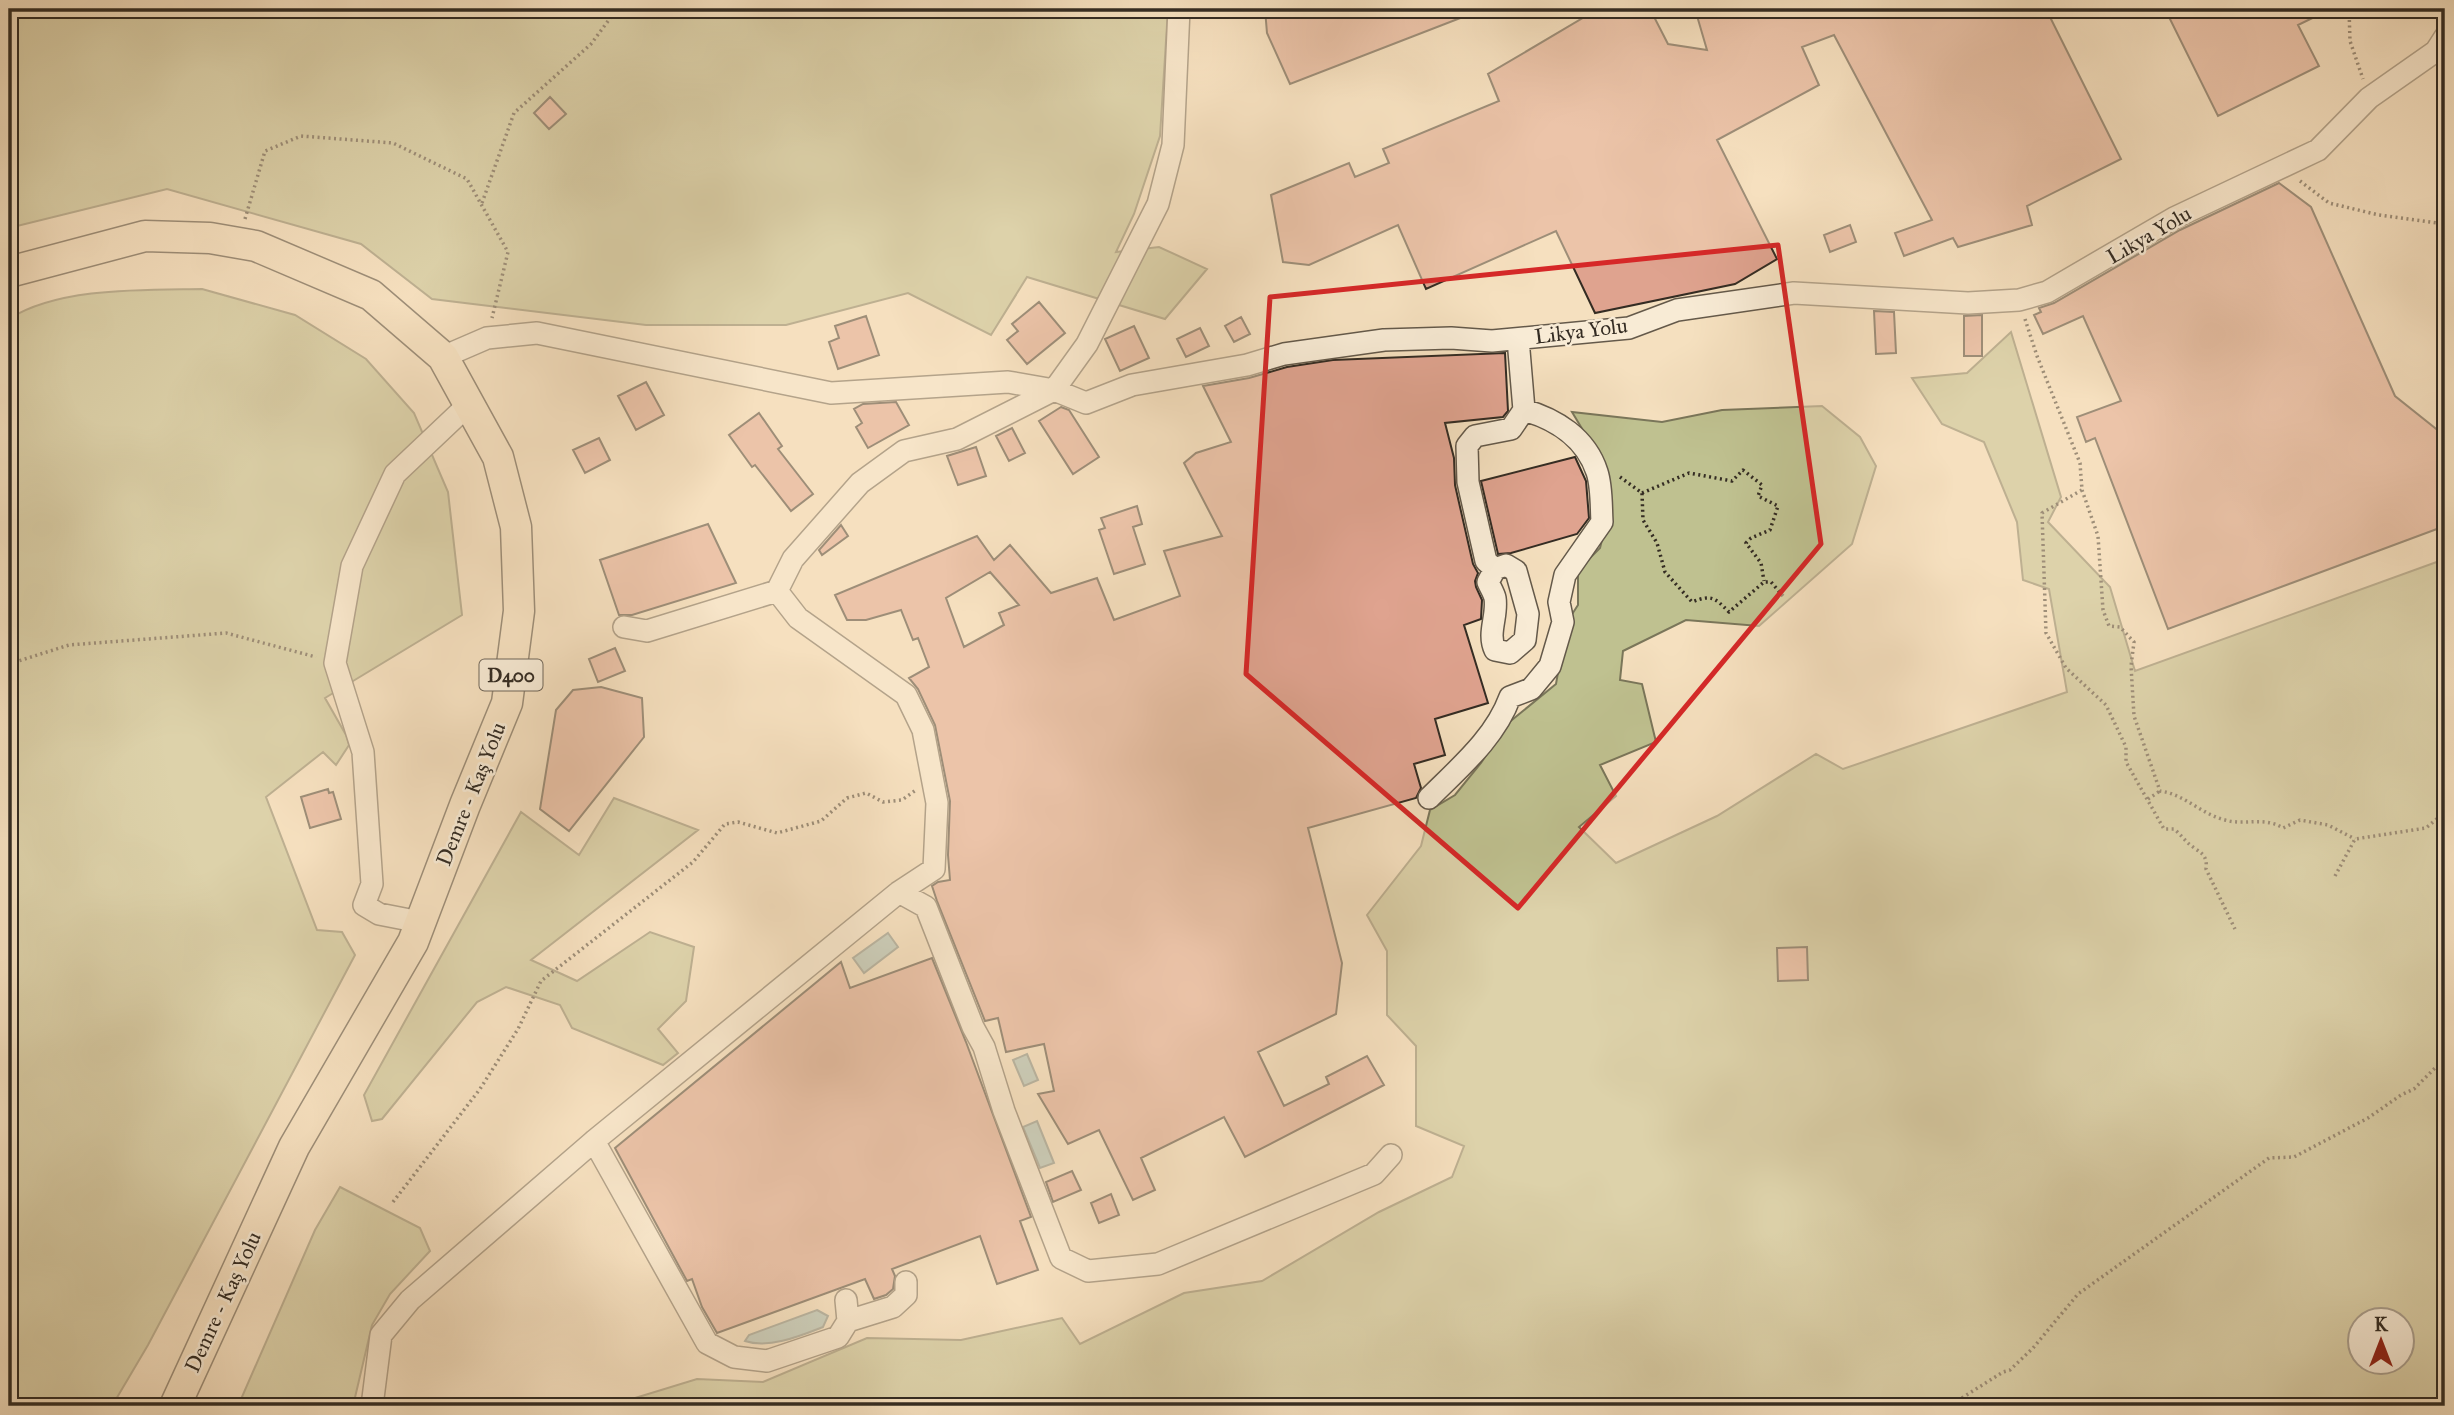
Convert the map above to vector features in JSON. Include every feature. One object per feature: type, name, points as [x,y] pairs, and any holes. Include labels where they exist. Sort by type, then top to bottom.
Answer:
[{"type":"highway","name":"Demre - Kaş Yolu","points":[[9,272],[145,236],[210,238],[256,246],[371,295],[443,357],[498,457],[516,527],[519,611],[507,703],[413,942],[294,1147],[175,1406]]},
{"type":"street","points":[[624,626],[648,631],[777,591],[793,559],[860,483],[904,451],[957,439],[1054,390],[1087,344],[1158,204],[1174,145],[1179,9]]},
{"type":"street","name":"Likya Yolu","points":[[443,357],[487,338],[537,333],[831,393],[1008,382],[1054,390],[1086,403],[1132,385],[1247,365],[1284,354],[1384,340],[1518,339],[1629,328],[1677,310],[1794,293],[1968,303],[2019,300],[2048,292],[2175,218],[2318,150],[2369,98],[2436,51],[2445,37]]},
{"type":"street","points":[[1495,569],[1486,561],[1468,482],[1467,446],[1475,436],[1511,429],[1524,410],[1518,339]]},
{"type":"street","points":[[420,922],[379,914],[364,905],[372,884],[363,752],[335,663],[352,566],[395,474],[468,404]]},
{"type":"street","points":[[1429,798],[1477,751],[1504,715],[1510,696],[1531,690],[1550,666],[1563,622],[1559,602],[1565,575],[1602,522],[1597,472],[1581,442],[1568,430],[1524,410]]},
{"type":"street","points":[[372,1406],[381,1335],[410,1300],[594,1141],[900,892],[934,869],[937,803],[923,730],[906,695],[798,618],[777,591]]},
{"type":"street","points":[[900,892],[926,907],[973,1027],[984,1046],[1004,1111],[1061,1258],[1088,1272],[1158,1264],[1374,1174],[1391,1155]]},
{"type":"street","points":[[594,1141],[706,1343],[734,1357],[767,1361],[838,1337],[847,1311],[893,1307],[906,1295],[906,1282]]},
{"type":"path","points":[[482,204],[514,113],[591,44],[617,9]]},
{"type":"path","points":[[2349,9],[2350,41],[2369,98]]},
{"type":"path","points":[[239,243],[265,152],[301,136],[393,143],[467,179],[508,252],[487,338]]},
{"type":"path","points":[[2281,166],[2329,203],[2379,215],[2445,224]]},
{"type":"path","points":[[2019,300],[2037,356],[2080,463],[2082,490],[2098,537],[2103,610],[2109,626],[2120,627],[2134,642],[2131,666],[2134,716],[2160,791]]},
{"type":"path","points":[[1642,493],[1689,473],[1732,481],[1743,470],[1762,485],[1758,496],[1778,506],[1770,530],[1746,543],[1760,563],[1764,582]]},
{"type":"path","points":[[1597,472],[1620,477],[1642,493]]},
{"type":"path","points":[[2082,490],[2042,513],[2046,633],[2066,668],[2106,705],[2126,747],[2126,762],[2164,830],[2175,829],[2189,845],[2202,851],[2207,859],[2206,869],[2235,929]]},
{"type":"path","points":[[1642,493],[1643,520],[1657,543],[1665,572],[1692,602],[1704,597],[1715,598],[1729,612],[1764,582],[1771,582],[1783,596]]},
{"type":"path","points":[[9,664],[69,645],[226,633],[335,663]]},
{"type":"path","points":[[393,1202],[480,1089],[518,1029],[541,981],[693,862],[725,824],[737,822],[777,833],[821,821],[847,798],[866,793],[883,802],[902,800],[932,780]]},
{"type":"path","points":[[2148,799],[2160,791],[2175,793],[2207,815],[2229,822],[2272,821],[2283,828],[2300,820],[2328,825],[2355,839],[2426,828],[2445,812]]},
{"type":"path","points":[[2335,876],[2355,839]]},
{"type":"path","points":[[1942,1406],[1957,1401],[2010,1370],[2033,1348],[2078,1294],[2269,1158],[2294,1157],[2368,1118],[2414,1089],[2445,1058]]},
{"type":"highlighted area","points":[[1778,245],[1821,544],[1518,908],[1246,674],[1270,297]]},
{"type":"green space","points":[[9,9],[1168,9],[1160,136],[1134,214],[1116,252],[1159,247],[1207,269],[1165,319],[1027,277],[991,335],[908,293],[786,325],[646,325],[432,299],[361,244],[167,189],[9,228]]},
{"type":"green space","points":[[202,289],[295,315],[366,359],[414,413],[448,492],[462,615],[325,698],[349,745],[336,765],[323,752],[266,797],[317,930],[342,932],[355,955],[148,1345],[112,1406],[9,1406],[9,319],[52,301],[77,296],[129,290]]},
{"type":"green space","points":[[2011,332],[2061,497],[2048,522],[2110,587],[2135,671],[2445,559],[2445,1406],[609,1406],[697,1379],[763,1382],[867,1338],[961,1340],[1062,1318],[1080,1344],[1184,1293],[1262,1281],[1379,1212],[1452,1177],[1464,1146],[1416,1126],[1416,1046],[1387,1015],[1387,951],[1367,915],[1421,846],[1430,810],[1455,795],[1507,724],[1556,684],[1567,622],[1578,605],[1578,570],[1600,548],[1610,508],[1584,432],[1572,412],[1662,422],[1722,410],[1822,406],[1860,437],[1876,466],[1852,544],[1759,626],[1686,620],[1623,651],[1620,680],[1642,684],[1656,742],[1600,765],[1616,796],[1579,827],[1616,863],[1717,816],[1816,754],[1843,769],[2067,692],[2049,589],[2023,580],[2017,522],[1984,442],[1942,424],[1912,378],[1967,373]]},
{"type":"green space","points":[[614,798],[698,830],[531,960],[577,981],[650,932],[694,947],[686,1001],[658,1029],[678,1053],[663,1065],[572,1028],[560,1005],[506,987],[477,1002],[382,1119],[372,1121],[364,1095],[521,812],[579,855]]},
{"type":"green space","points":[[340,1187],[420,1228],[430,1251],[390,1294],[372,1325],[353,1406],[238,1406],[315,1230]]},
{"type":"water","points":[[888,933],[898,947],[864,973],[853,958]]},
{"type":"water","points":[[1027,1054],[1038,1080],[1024,1086],[1013,1060]]},
{"type":"water","points":[[1037,1121],[1054,1163],[1040,1168],[1023,1127]]},
{"type":"water","points":[[817,1310],[828,1316],[823,1327],[774,1342],[745,1341],[749,1335]]},
{"type":"building","points":[[1265,9],[1481,10],[1290,84],[1267,33]]},
{"type":"building","points":[[1598,9],[1650,9],[1668,44],[1707,50],[1695,9],[2046,9],[2121,159],[2027,206],[2032,225],[1958,247],[1953,238],[1904,256],[1895,233],[1932,220],[1834,35],[1802,47],[1819,85],[1717,140],[1777,259],[1735,284],[1595,313],[1556,231],[1426,289],[1398,225],[1309,265],[1283,262],[1271,195],[1349,163],[1355,177],[1389,163],[1383,149],[1499,101],[1488,74]]},
{"type":"building","points":[[2165,9],[2331,9],[2298,25],[2319,66],[2218,116]]},
{"type":"building","points":[[550,97],[566,114],[549,129],[534,113]]},
{"type":"building","points":[[2279,183],[2311,207],[2395,396],[2445,436],[2445,526],[2168,629],[2095,438],[2086,442],[2077,417],[2121,401],[2083,316],[2043,334],[2034,315],[2041,312],[2039,308],[2054,303],[2180,230]]},
{"type":"building","points":[[1850,225],[1856,242],[1830,252],[1824,235]]},
{"type":"building","points":[[1039,302],[1065,333],[1027,364],[1007,340],[1018,331],[1012,324]]},
{"type":"building","points":[[1874,311],[1894,312],[1896,353],[1876,354]]},
{"type":"building","points":[[1982,315],[1982,356],[1964,356],[1964,316]]},
{"type":"building","points":[[866,316],[879,355],[838,369],[829,342],[839,338],[835,326]]},
{"type":"building","points":[[1241,317],[1250,334],[1234,342],[1225,326]]},
{"type":"building","points":[[1134,326],[1149,358],[1120,371],[1105,339]]},
{"type":"building","points":[[1200,328],[1209,346],[1186,357],[1177,339]]},
{"type":"building","points":[[1505,353],[1508,411],[1503,417],[1445,423],[1454,458],[1455,485],[1473,564],[1478,573],[1476,587],[1482,600],[1481,619],[1464,625],[1488,703],[1435,719],[1445,755],[1414,764],[1421,788],[1416,798],[1308,828],[1342,963],[1336,1014],[1258,1052],[1284,1106],[1329,1084],[1326,1077],[1367,1056],[1384,1085],[1245,1157],[1224,1117],[1141,1158],[1155,1190],[1133,1200],[1099,1130],[1068,1144],[1038,1094],[1054,1091],[1044,1044],[1006,1052],[998,1018],[985,1021],[937,901],[932,886],[950,880],[950,801],[935,725],[918,689],[909,678],[929,667],[918,638],[913,640],[901,610],[866,620],[847,620],[835,595],[977,536],[994,560],[1010,545],[1051,593],[1097,578],[1114,620],[1180,596],[1164,551],[1222,536],[1184,463],[1196,453],[1231,442],[1203,386],[1249,378],[1287,367],[1333,360]],"holes":[[[990,572],[1019,605],[999,613],[1004,625],[964,647],[946,598]]]},
{"type":"building","points":[[646,382],[664,415],[636,430],[618,396]]},
{"type":"building","points":[[896,402],[909,425],[868,448],[856,427],[862,423],[854,409],[863,404]]},
{"type":"building","points":[[1061,407],[1069,410],[1099,457],[1073,474],[1039,421]]},
{"type":"building","points":[[759,413],[782,446],[778,449],[813,494],[791,511],[755,465],[752,467],[729,435]]},
{"type":"building","points":[[1012,428],[1025,453],[1009,461],[996,436]]},
{"type":"building","points":[[599,438],[610,460],[585,473],[573,450]]},
{"type":"building","points":[[976,447],[986,476],[958,485],[947,456]]},
{"type":"building","points":[[1575,457],[1586,481],[1589,518],[1577,534],[1511,553],[1498,554],[1481,481]]},
{"type":"building","points":[[1137,506],[1142,524],[1133,527],[1145,564],[1114,574],[1099,530],[1105,528],[1101,518]]},
{"type":"building","points":[[708,524],[736,583],[632,615],[619,615],[600,560]]},
{"type":"building","points":[[841,525],[848,536],[822,555],[819,550]]},
{"type":"building","points":[[615,648],[625,671],[598,682],[589,659]]},
{"type":"building","points":[[601,687],[642,698],[644,737],[569,831],[540,809],[556,710],[573,690]]},
{"type":"building","points":[[328,789],[329,793],[333,792],[341,819],[310,828],[301,797]]},
{"type":"building","points":[[1807,947],[1808,980],[1778,981],[1777,948]]},
{"type":"building","points":[[932,958],[1031,1217],[1020,1221],[1038,1270],[997,1284],[980,1236],[892,1269],[895,1276],[893,1289],[886,1295],[874,1299],[865,1279],[717,1333],[702,1307],[692,1279],[687,1281],[615,1148],[841,962],[850,988]]},
{"type":"building","points":[[1072,1171],[1081,1190],[1053,1202],[1046,1182]]},
{"type":"building","points":[[1111,1194],[1119,1215],[1099,1223],[1091,1203]]}]
